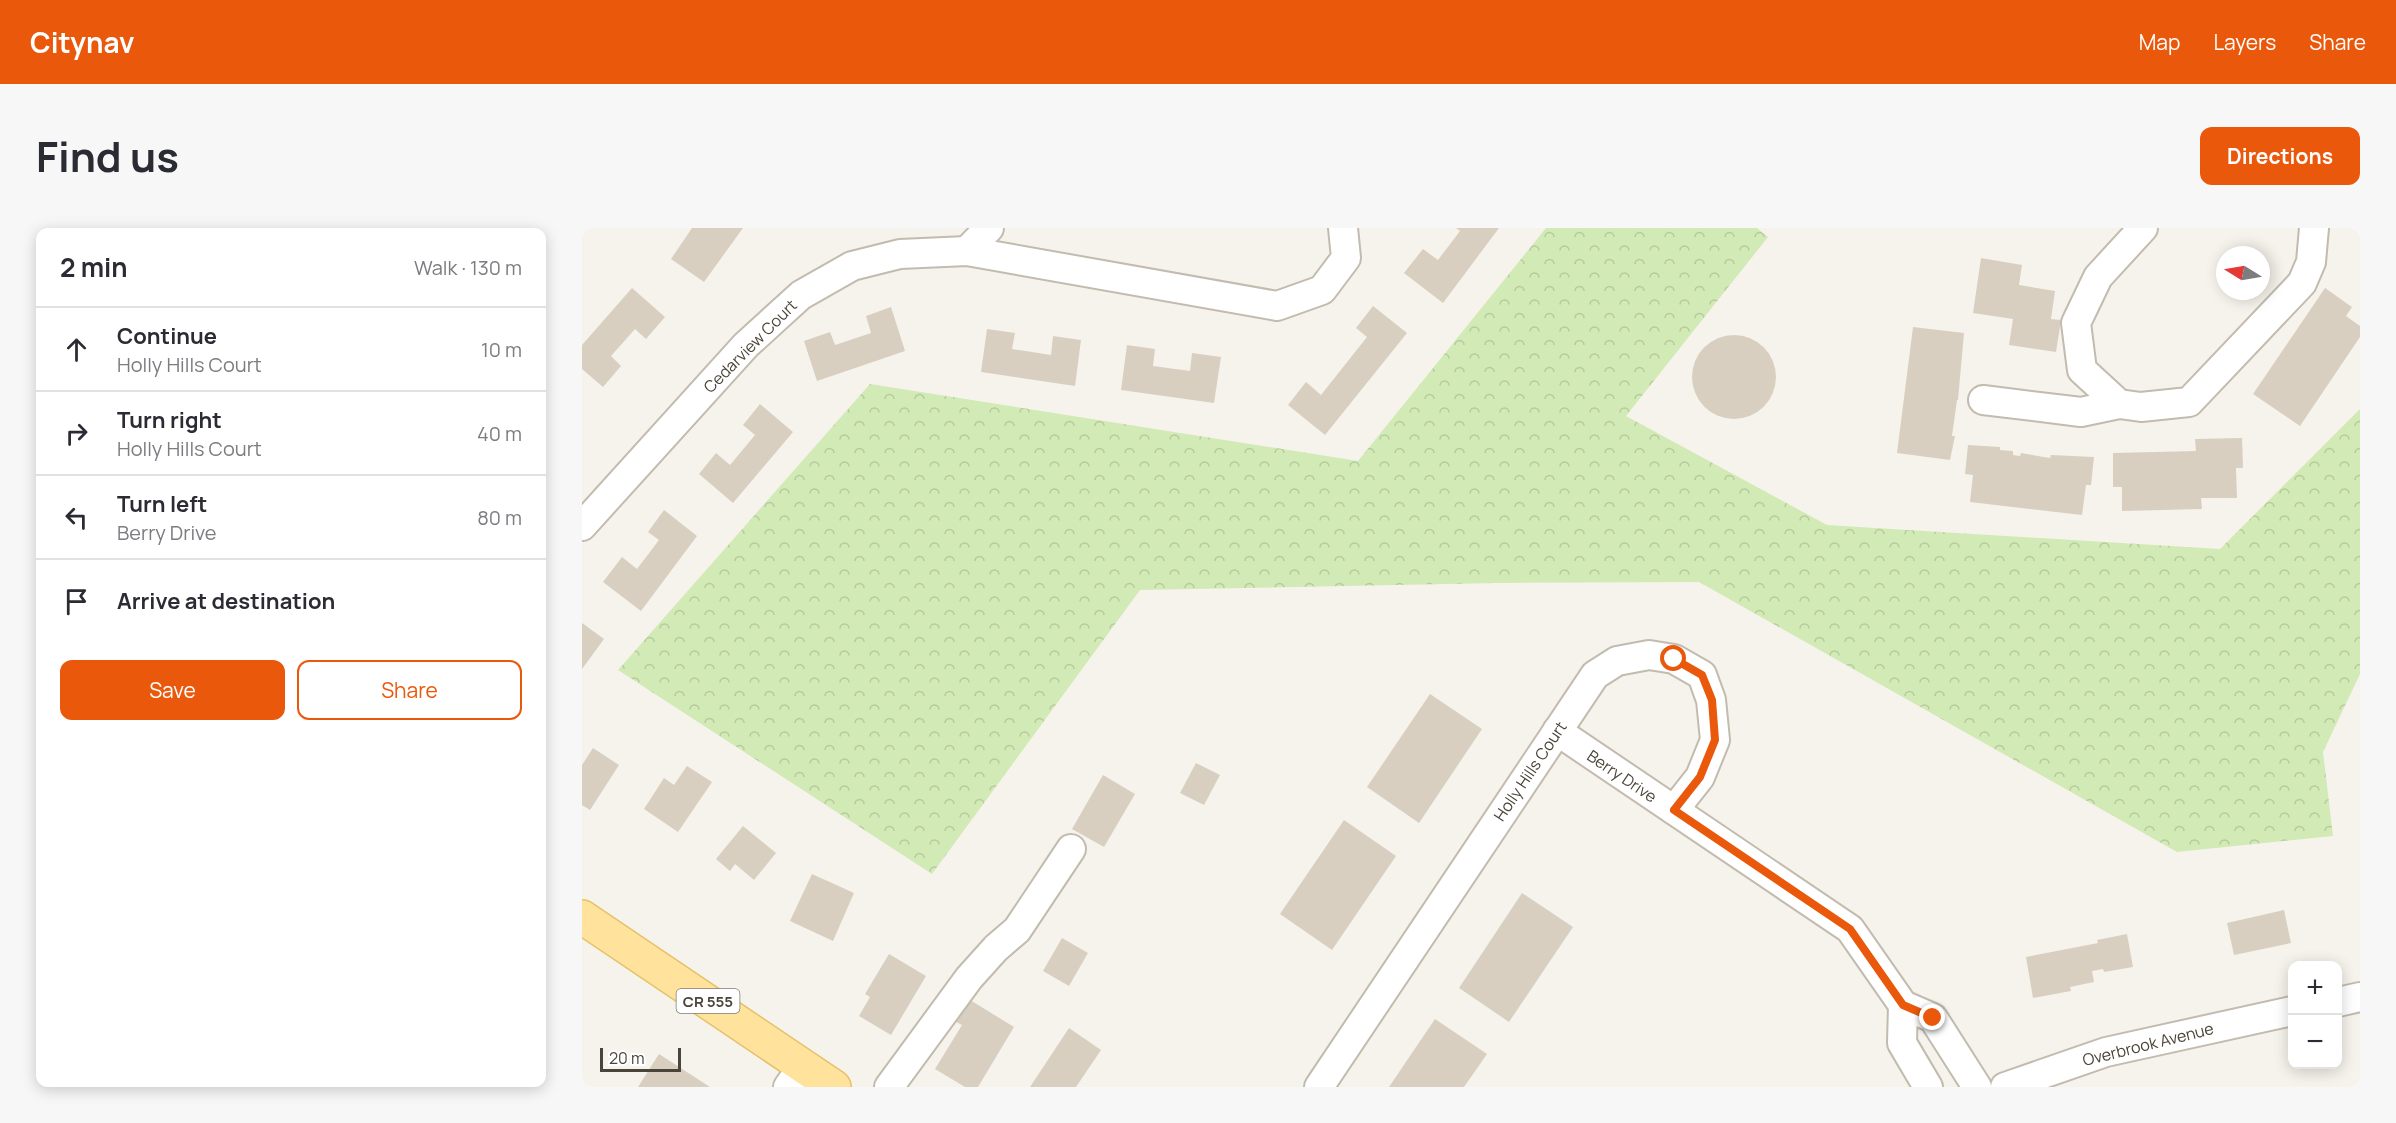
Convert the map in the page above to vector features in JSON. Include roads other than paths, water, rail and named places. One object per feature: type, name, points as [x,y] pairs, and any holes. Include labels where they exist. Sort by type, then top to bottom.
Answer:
[{"type":"main road","name":"CR 555","points":[[582,917],[796,1076],[834,1087]]},
{"type":"street","points":[[967,251],[989,228]]},
{"type":"street","name":"Cedarview Court","points":[[582,526],[746,345],[801,295],[852,266],[900,254],[967,251],[1277,306],[1322,290],[1346,258],[1343,228]]},
{"type":"street","points":[[2119,404],[2082,370],[2076,323],[2098,277],[2143,228]]},
{"type":"street","points":[[1983,400],[2080,412],[2119,404],[2141,407],[2189,402],[2302,283],[2311,262],[2314,228]]},
{"type":"street","name":"Holly Hills Court","points":[[1319,1087],[1594,675],[1617,661],[1649,655],[1674,659],[1702,675],[1712,700],[1715,740],[1700,777],[1674,810]]},
{"type":"street","name":"Berry Drive","points":[[1557,731],[1850,929],[1903,1005]]},
{"type":"street","points":[[889,1087],[969,978],[996,948],[1017,930],[1071,849]]},
{"type":"street","points":[[2342,1001],[2360,998]]},
{"type":"street","points":[[1928,1087],[1902,1043],[1903,1005],[1933,1018],[1977,1087]]},
{"type":"street","name":"Overbrook Avenue","points":[[2005,1087],[2106,1052],[2288,1012]]}]
